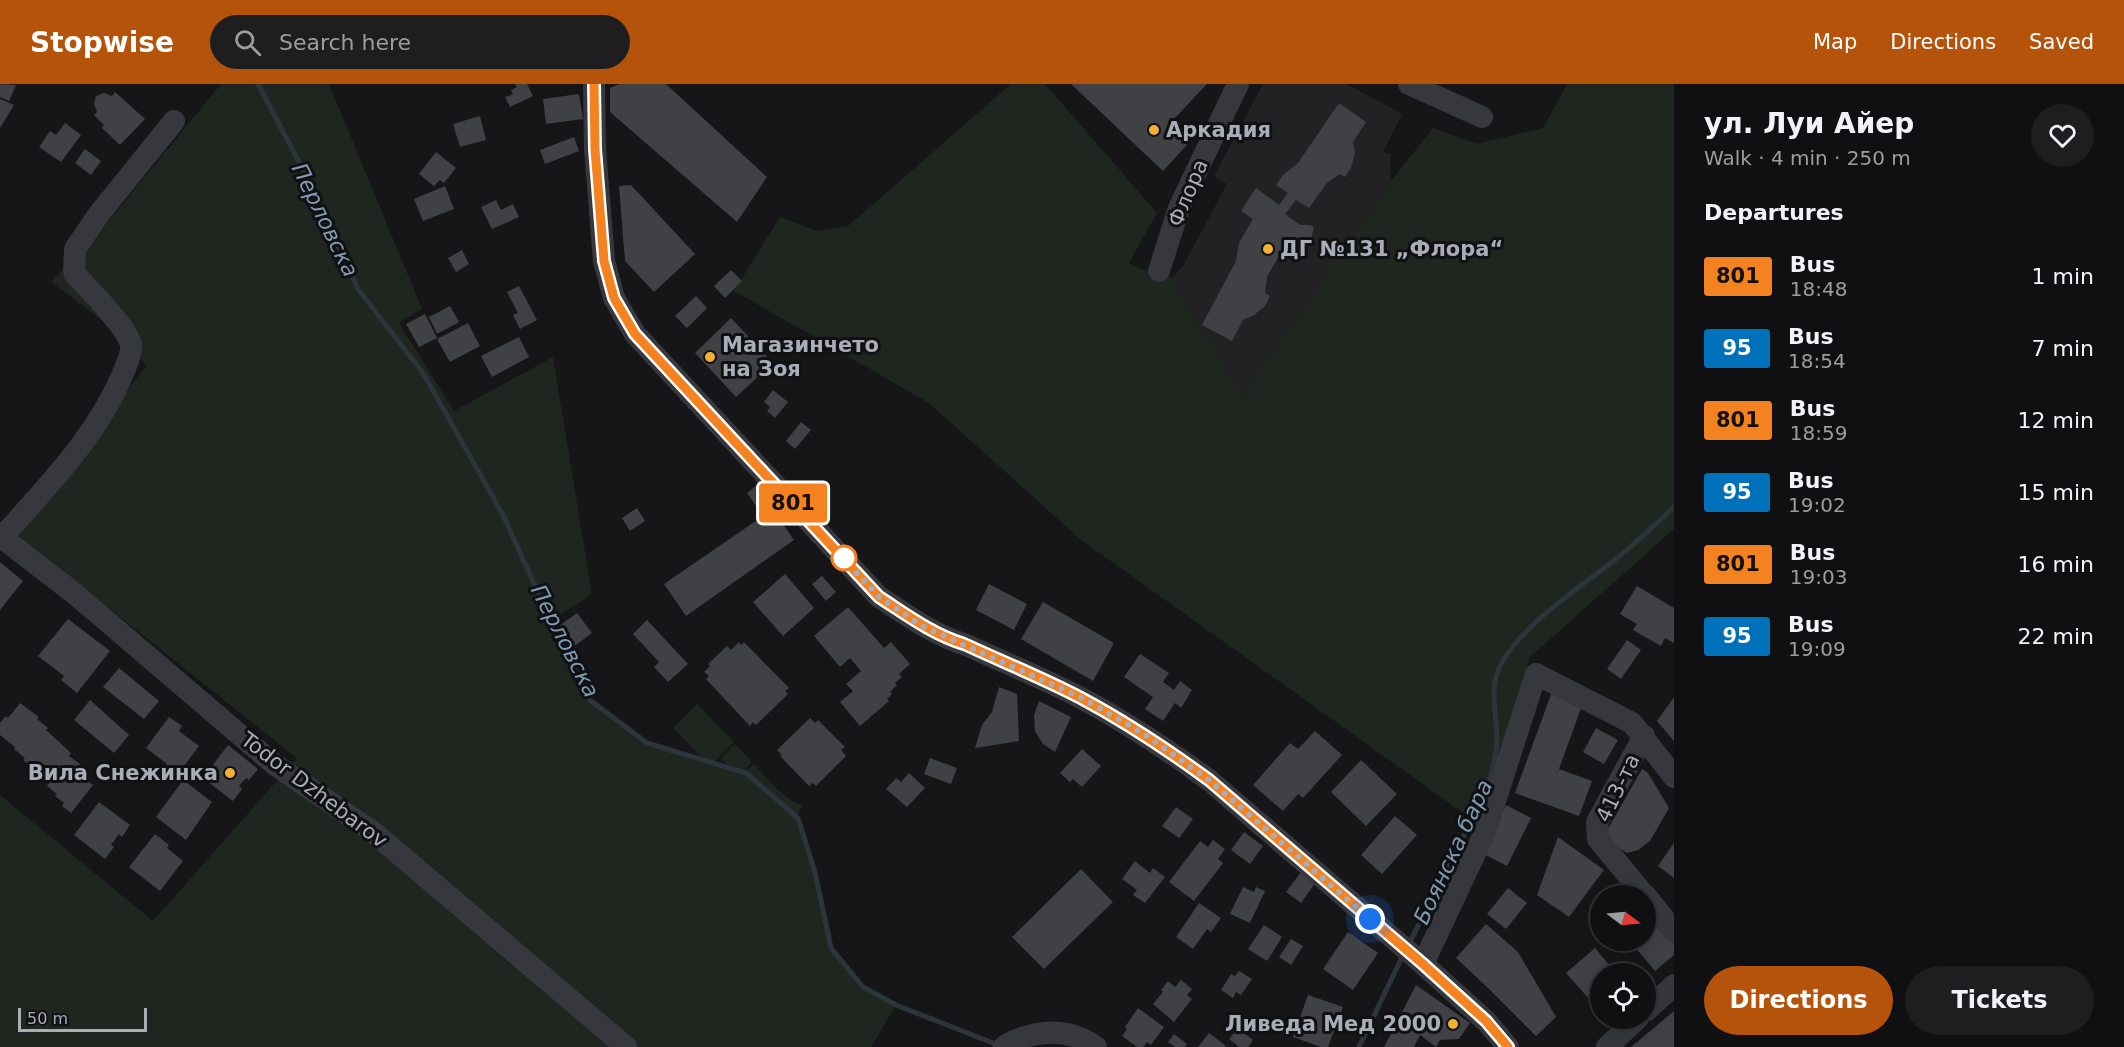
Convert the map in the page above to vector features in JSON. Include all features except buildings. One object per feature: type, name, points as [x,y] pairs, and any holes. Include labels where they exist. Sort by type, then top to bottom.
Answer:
[{"type":"street","points":[[594,84],[595,149],[604,261],[614,298],[635,334],[879,597],[922,626],[1080,697],[1144,734],[1209,780],[1411,954],[1486,1021],[1508,1047]]},
{"type":"street","name":"Флора","points":[[1159,271],[1179,208],[1238,84]]},
{"type":"street","points":[[1409,84],[1482,117]]},
{"type":"street","points":[[1,536],[64,468],[114,395],[128,361],[131,346],[123,329],[74,273],[75,249],[99,214],[174,121]]},
{"type":"street","name":"Todor Dzhebarov","points":[[1,536],[83,601],[274,764],[373,832],[626,1047]]},
{"type":"street","name":"413-та","points":[[1411,954],[1485,832],[1536,674],[1632,723],[1674,777]]},
{"type":"street","name":"413-та","points":[[1636,885],[1598,838],[1597,822],[1644,736]]},
{"type":"street","name":"413-та","points":[[1656,909],[1674,931]]},
{"type":"street","points":[[1656,1002],[1674,985]]},
{"type":"street","points":[[1607,1047],[1626,1029]]},
{"type":"street","points":[[1006,1045],[1035,1034],[1060,1032],[1084,1039],[1096,1047]]},
{"type":"shaded area","points":[[221,84],[329,84],[422,309],[399,323],[454,411],[553,357],[592,594],[551,621],[590,700],[647,743],[704,760],[673,728],[697,704],[734,742],[713,763],[730,768],[721,758],[735,744],[752,762],[743,772],[798,818],[815,872],[831,948],[863,987],[896,1005],[871,1047],[0,1047],[0,795],[153,921],[297,758],[18,536],[146,366],[127,339],[51,282],[112,217]]},
{"type":"shaded area","points":[[1011,84],[1045,84],[1157,213],[1129,263],[1140,269],[1172,278],[1242,399],[1391,181],[1433,128],[1477,144],[1543,128],[1567,84],[1674,84],[1674,529],[1530,657],[1480,825],[1080,539],[929,403],[734,291],[780,217],[817,231],[848,226]]},
{"type":"shaded area","name":"ДГ №131 „Флора“","points":[[1263,84],[1347,84],[1402,114],[1383,152],[1390,154],[1391,181],[1242,400],[1172,278],[1183,266],[1227,184],[1214,176]]},
{"type":"shaded area","points":[[754,764],[782,793],[802,806],[797,816],[746,771]]},
{"type":"waterway","name":"Перловска","points":[[258,84],[299,162],[358,289],[423,373],[503,515],[590,700],[647,743],[746,773],[798,818],[815,872],[831,948],[863,987],[896,1005],[993,1043],[996,1047]]},
{"type":"waterway","name":"Боянска бара","points":[[1409,944],[1487,790],[1497,746],[1494,692],[1501,664],[1522,635],[1536,622],[1628,549],[1674,507]]},
{"type":"waterway","name":"Боянска бара","points":[[1359,1047],[1403,955]]},
{"type":"bus line","name":"801","points":[[594,84],[595,149],[604,261],[614,298],[635,334],[879,597],[922,626],[946,638],[1080,697],[1144,734],[1183,761],[1209,780],[1423,964],[1486,1021],[1508,1047]]},
{"type":"place","name":"Аркадия","points":[[1154,130]]},
{"type":"place","name":"ДГ №131 „Флора“","points":[[1268,249]]},
{"type":"place","name":"Магазинчето на Зоя","points":[[710,357]]},
{"type":"place","name":"Вила Снежинка","points":[[230,773]]},
{"type":"place","name":"Ливеда Мед 2000","points":[[1453,1024]]},
{"type":"route","points":[[844,558],[839,554],[879,597],[922,626],[1080,697],[1144,734],[1209,780],[1370,919]]}]
